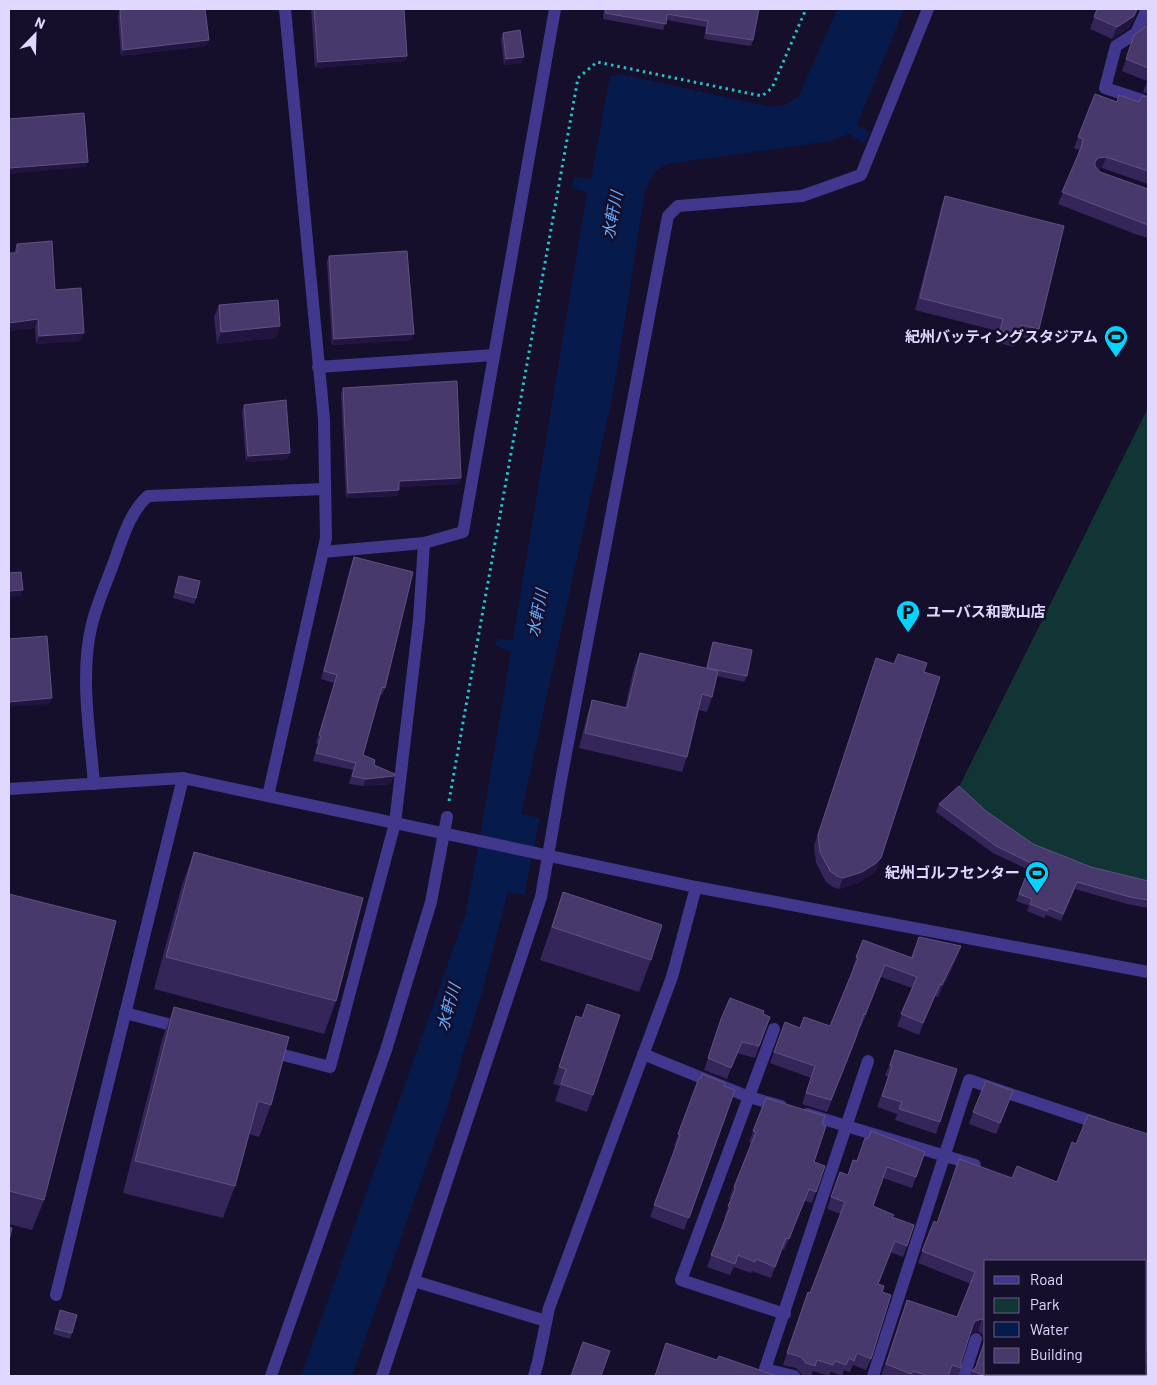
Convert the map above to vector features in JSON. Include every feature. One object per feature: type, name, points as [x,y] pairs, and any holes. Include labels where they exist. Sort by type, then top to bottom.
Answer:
[{"type":"street","points":[[268,796],[326,538],[324,419],[285,9]]},
{"type":"street","points":[[323,552],[424,543],[463,532],[555,9]]},
{"type":"street","points":[[382,1376],[541,897],[542,854],[668,216],[678,206],[802,196],[861,175],[928,9]]},
{"type":"street","points":[[1147,9],[1136,33],[1116,46],[1105,88],[1148,102]]},
{"type":"street","points":[[318,367],[494,354]]},
{"type":"street","points":[[94,784],[86,684],[86,656],[91,627],[126,528],[139,504],[148,496],[325,490]]},
{"type":"street","points":[[256,1047],[330,1067],[395,823],[419,620],[424,543]]},
{"type":"street","points":[[56,1295],[183,778]]},
{"type":"street","points":[[9,789],[183,778],[696,887],[1148,972]]},
{"type":"street","points":[[271,1376],[386,1050],[432,902],[447,817]]},
{"type":"street","points":[[534,1376],[549,1308],[672,977],[696,887]]},
{"type":"street","points":[[126,1013],[190,1030]]},
{"type":"street","points":[[774,1029],[682,1280],[785,1314]]},
{"type":"street","points":[[643,1054],[750,1097],[981,1167]]},
{"type":"street","points":[[794,1376],[765,1369],[785,1314],[868,1061]]},
{"type":"street","points":[[873,1376],[969,1080],[1117,1129]]},
{"type":"street","points":[[414,1281],[546,1321]]},
{"type":"street","points":[[964,1376],[976,1339]]},
{"type":"path","points":[[447,817],[578,78],[597,62],[762,96],[772,88],[806,9]]},
{"type":"green space","name":"紀州ゴルフセンター","points":[[1148,408],[1148,888],[1031,851],[956,793]]},
{"type":"water","name":"水軒川","points":[[837,9],[904,9],[857,125],[870,132],[864,144],[849,134],[831,141],[667,164],[654,172],[645,191],[614,389],[521,814],[540,818],[524,895],[508,892],[482,992],[447,1107],[352,1376],[301,1376],[465,916],[511,652],[495,645],[496,639],[513,640],[587,192],[572,188],[574,177],[591,179],[610,76],[621,74],[771,107],[787,104],[799,96]]},
{"type":"building","points":[[205,9],[209,40],[123,50],[120,10]]},
{"type":"building","points":[[314,9],[404,9],[407,56],[318,62]]},
{"type":"building","points":[[606,9],[759,9],[753,40],[706,33],[708,21],[667,14],[666,24],[605,13]]},
{"type":"building","points":[[1097,9],[1137,9],[1134,16],[1117,27],[1094,17]]},
{"type":"building","points":[[1148,25],[1148,68],[1126,59],[1134,35]]},
{"type":"building","points":[[520,30],[524,57],[506,59],[503,33]]},
{"type":"building","points":[[1095,94],[1117,102],[1119,95],[1139,102],[1142,96],[1148,97],[1148,171],[1106,157],[1098,158],[1095,166],[1100,172],[1148,189],[1148,225],[1062,192],[1081,148],[1083,139],[1078,137]]},
{"type":"building","points":[[84,113],[88,162],[9,168],[9,119]]},
{"type":"building","points":[[945,196],[1064,226],[1039,329],[1021,325],[1018,336],[1000,331],[1003,319],[920,298]]},
{"type":"building","points":[[52,241],[55,290],[81,288],[84,333],[39,336],[38,319],[9,323],[9,253],[17,253],[17,244]]},
{"type":"building","points":[[407,251],[414,334],[334,339],[329,256]]},
{"type":"building","points":[[278,300],[280,326],[221,332],[219,305]]},
{"type":"building","points":[[457,381],[461,478],[399,481],[399,490],[348,493],[343,388]]},
{"type":"building","points":[[286,400],[290,453],[248,456],[244,405]]},
{"type":"building","points":[[354,557],[413,572],[385,688],[382,687],[363,755],[375,760],[374,765],[395,774],[394,776],[366,779],[352,776],[356,763],[316,753],[321,736],[319,735],[337,675],[324,671]]},
{"type":"building","points":[[21,572],[23,590],[9,591],[9,573]]},
{"type":"building","points":[[179,576],[200,581],[196,598],[175,592]]},
{"type":"building","points":[[47,636],[52,698],[9,702],[9,639]]},
{"type":"building","points":[[713,642],[752,650],[747,676],[707,668]]},
{"type":"building","points":[[640,653],[718,671],[712,697],[702,694],[687,757],[585,733],[592,700],[627,708]]},
{"type":"building","points":[[898,654],[927,663],[924,672],[940,677],[881,858],[862,872],[843,878],[830,871],[820,852],[818,835],[876,658],[894,664]]},
{"type":"building","points":[[959,786],[986,811],[1033,844],[1091,867],[1148,881],[1148,900],[1130,897],[1077,882],[1063,914],[1049,908],[1047,911],[1030,904],[1032,899],[1019,894],[1031,863],[996,846],[939,804]]},
{"type":"building","points":[[194,852],[363,898],[336,1001],[166,957]]},
{"type":"building","points":[[563,892],[662,925],[651,960],[552,927]]},
{"type":"building","points":[[9,894],[116,921],[44,1200],[9,1191]]},
{"type":"building","points":[[919,937],[961,946],[942,985],[940,984],[923,1023],[901,1014],[917,977],[885,965],[831,1100],[806,1093],[815,1066],[774,1052],[785,1022],[800,1028],[804,1017],[830,1026],[858,958],[856,957],[863,940],[912,958]]},
{"type":"building","points":[[730,998],[764,1011],[763,1014],[770,1017],[759,1046],[742,1042],[731,1068],[708,1058]]},
{"type":"building","points":[[587,1004],[620,1015],[593,1095],[561,1084],[566,1069],[559,1067],[576,1016],[582,1018]]},
{"type":"building","points":[[174,1007],[289,1037],[271,1105],[258,1101],[235,1186],[135,1161]]},
{"type":"building","points":[[895,1050],[957,1069],[940,1122],[899,1109],[902,1102],[882,1096]]},
{"type":"building","points":[[702,1074],[725,1083],[724,1086],[735,1090],[689,1218],[654,1205],[680,1135],[678,1134]]},
{"type":"building","points":[[986,1081],[1013,1091],[1000,1123],[973,1112]]},
{"type":"building","points":[[766,1098],[825,1116],[822,1124],[826,1126],[814,1162],[825,1166],[816,1192],[809,1189],[789,1239],[786,1238],[775,1267],[756,1259],[755,1262],[738,1255],[735,1264],[711,1255],[730,1207],[728,1206],[736,1188],[734,1187],[756,1132],[753,1131]]},
{"type":"building","points":[[1088,1115],[1148,1134],[1148,1351],[1147,1260],[984,1260],[984,1320],[982,1319],[975,1321],[973,1325],[961,1362],[961,1368],[952,1365],[948,1376],[929,1376],[913,1371],[911,1374],[886,1364],[907,1300],[957,1317],[975,1272],[922,1251],[934,1221],[937,1223],[959,1159],[1012,1178],[1017,1166],[1057,1182],[1072,1142],[1076,1144]]},
{"type":"building","points":[[871,1131],[925,1152],[916,1177],[887,1167],[873,1206],[894,1215],[892,1217],[914,1225],[907,1246],[895,1241],[878,1284],[884,1286],[882,1292],[891,1295],[871,1359],[857,1353],[854,1361],[849,1358],[846,1365],[835,1361],[833,1365],[817,1360],[815,1366],[806,1363],[801,1357],[787,1353],[808,1292],[810,1293],[845,1202],[831,1197],[840,1172],[848,1175],[853,1160],[857,1161],[865,1138],[868,1139]]},
{"type":"building","points":[[9,1227],[12,1228],[9,1241]]},
{"type":"building","points":[[60,1310],[77,1315],[72,1333],[55,1329]]},
{"type":"building","points":[[583,1342],[610,1351],[601,1376],[571,1376]]},
{"type":"building","points":[[666,1343],[717,1360],[719,1356],[777,1376],[655,1376]]},
{"type":"building","points":[[984,1343],[984,1375],[1000,1375],[986,1376],[972,1371],[976,1367]]},
{"type":"place","name":"紀州バッティングスタジアム","points":[[1116,358]]},
{"type":"place","name":"ユーバス和歌山店","points":[[908,633]]},
{"type":"place","name":"紀州ゴルフセンター","points":[[1037,894]]}]
